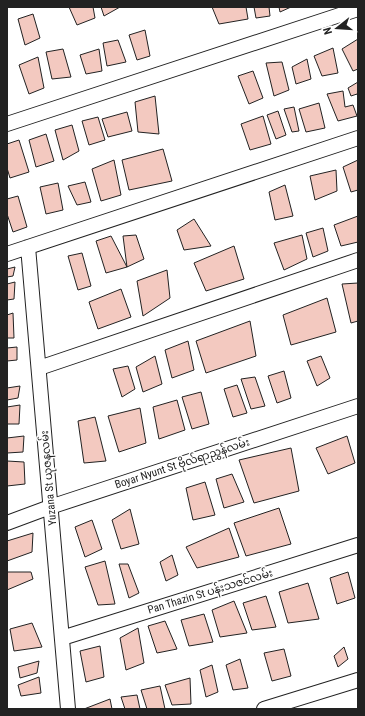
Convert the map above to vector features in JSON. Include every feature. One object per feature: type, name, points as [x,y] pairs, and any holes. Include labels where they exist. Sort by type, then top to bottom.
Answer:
[{"type":"street","points":[[7,124],[358,9]]},
{"type":"street","points":[[7,254],[358,138]]},
{"type":"street","name":"Yuzana St ယုဇနလမ်း","points":[[28,247],[68,709]]},
{"type":"street","points":[[39,368],[358,260]]},
{"type":"street","name":"Boyar Nyunt St ဗိုလ်ရာညွှန်လမ်း","points":[[7,523],[50,507],[358,406]]},
{"type":"street","name":"Pan Thazin St ပန်းသဇင်လမ်း","points":[[62,638],[358,545]]},
{"type":"street","points":[[264,709],[358,680]]},
{"type":"building","points":[[69,7],[93,7],[95,18],[77,25]]},
{"type":"building","points":[[101,7],[120,7],[104,16]]},
{"type":"building","points":[[212,7],[246,7],[248,19],[219,24]]},
{"type":"building","points":[[254,7],[269,7],[270,16],[256,18]]},
{"type":"building","points":[[279,7],[291,7],[280,12]]},
{"type":"building","points":[[33,14],[40,38],[25,45],[18,19]]},
{"type":"building","points":[[145,30],[150,56],[137,60],[129,35]]},
{"type":"building","points":[[358,39],[358,69],[353,71],[342,49]]},
{"type":"building","points":[[118,40],[126,62],[107,66],[103,43]]},
{"type":"building","points":[[333,48],[338,73],[322,76],[314,56]]},
{"type":"building","points":[[63,49],[71,77],[52,79],[46,52]]},
{"type":"building","points":[[99,49],[102,71],[86,74],[80,55]]},
{"type":"building","points":[[38,57],[44,88],[29,94],[19,65]]},
{"type":"building","points":[[307,59],[311,79],[296,84],[292,67]]},
{"type":"building","points":[[282,62],[289,90],[274,96],[266,63]]},
{"type":"building","points":[[253,71],[263,98],[249,104],[238,76]]},
{"type":"building","points":[[358,82],[358,97],[357,94],[351,96],[348,88]]},
{"type":"building","points":[[343,91],[345,107],[353,105],[357,116],[338,121],[327,94]]},
{"type":"building","points":[[155,96],[159,134],[138,132],[135,102]]},
{"type":"building","points":[[319,103],[325,128],[306,132],[299,109]]},
{"type":"building","points":[[294,107],[299,131],[292,132],[284,109]]},
{"type":"building","points":[[278,111],[286,135],[276,139],[267,115]]},
{"type":"building","points":[[127,112],[132,131],[108,137],[102,119]]},
{"type":"building","points":[[263,116],[271,144],[250,150],[241,124]]},
{"type":"building","points":[[98,117],[105,140],[89,145],[82,121]]},
{"type":"building","points":[[72,125],[79,151],[63,160],[55,130]]},
{"type":"building","points":[[46,134],[54,161],[36,167],[29,140]]},
{"type":"building","points":[[19,140],[29,172],[10,178],[7,168],[7,144]]},
{"type":"building","points":[[163,149],[172,181],[129,190],[122,160]]},
{"type":"building","points":[[114,160],[121,195],[101,201],[92,169]]},
{"type":"building","points":[[358,160],[358,190],[351,192],[343,167]]},
{"type":"building","points":[[336,170],[337,191],[315,200],[310,176]]},
{"type":"building","points":[[85,182],[91,202],[77,205],[68,186]]},
{"type":"building","points":[[58,183],[63,210],[46,214],[40,187]]},
{"type":"building","points":[[285,185],[293,216],[275,220],[269,192]]},
{"type":"building","points":[[18,196],[27,227],[13,232],[7,214],[7,199]]},
{"type":"building","points":[[358,216],[358,242],[341,246],[334,225]]},
{"type":"building","points":[[194,219],[211,246],[184,250],[177,230]]},
{"type":"building","points":[[323,228],[328,251],[313,257],[306,233]]},
{"type":"building","points":[[136,235],[144,259],[127,267],[123,236]]},
{"type":"building","points":[[302,235],[307,259],[284,270],[274,243]]},
{"type":"building","points":[[111,236],[127,267],[106,273],[96,241]]},
{"type":"building","points":[[234,246],[244,279],[206,291],[194,263]]},
{"type":"building","points":[[82,253],[91,286],[78,290],[68,256]]},
{"type":"building","points":[[15,267],[13,276],[7,277],[7,269]]},
{"type":"building","points":[[167,270],[170,298],[143,316],[137,281]]},
{"type":"building","points":[[15,282],[14,299],[7,300],[7,284]]},
{"type":"building","points":[[358,283],[358,321],[351,323],[342,284]]},
{"type":"building","points":[[121,289],[131,317],[98,329],[89,302]]},
{"type":"building","points":[[327,298],[336,332],[291,345],[283,315]]},
{"type":"building","points":[[13,313],[14,338],[7,338],[7,315]]},
{"type":"building","points":[[250,321],[256,356],[206,373],[196,341]]},
{"type":"building","points":[[188,341],[194,370],[172,378],[165,350]]},
{"type":"building","points":[[17,347],[17,360],[7,361],[7,348]]},
{"type":"building","points":[[155,356],[162,384],[143,392],[136,367]]},
{"type":"building","points":[[321,356],[330,378],[317,386],[307,361]]},
{"type":"building","points":[[128,366],[135,389],[122,397],[113,369]]},
{"type":"building","points":[[284,371],[291,398],[277,403],[268,376]]},
{"type":"building","points":[[255,377],[265,406],[251,409],[241,379]]},
{"type":"building","points":[[237,385],[247,413],[233,417],[224,389]]},
{"type":"building","points":[[20,386],[18,398],[7,400],[7,388]]},
{"type":"building","points":[[201,392],[209,424],[192,429],[182,397]]},
{"type":"building","points":[[177,400],[185,430],[159,439],[153,407]]},
{"type":"building","points":[[20,405],[19,424],[7,424],[7,407]]},
{"type":"building","points":[[140,408],[146,443],[119,452],[108,416]]},
{"type":"building","points":[[95,417],[106,461],[84,463],[78,421]]},
{"type":"building","points":[[24,436],[23,452],[7,453],[7,438]]},
{"type":"building","points":[[347,436],[355,463],[328,474],[316,448]]},
{"type":"building","points":[[291,448],[299,491],[254,503],[239,460]]},
{"type":"building","points":[[7,461],[24,462],[25,484],[7,486]]},
{"type":"building","points":[[232,474],[244,502],[224,508],[216,479]]},
{"type":"building","points":[[205,482],[215,515],[193,520],[186,488]]},
{"type":"building","points":[[279,508],[291,544],[246,556],[234,523]]},
{"type":"building","points":[[130,509],[139,544],[121,549],[112,520]]},
{"type":"building","points":[[92,520],[102,549],[85,557],[75,527]]},
{"type":"building","points":[[229,528],[239,557],[197,568],[186,547]]},
{"type":"building","points":[[33,533],[32,552],[7,561],[7,541]]},
{"type":"building","points":[[172,555],[178,575],[166,581],[160,562]]},
{"type":"building","points":[[105,561],[115,604],[98,605],[85,567]]},
{"type":"building","points":[[119,564],[128,564],[139,593],[129,598]]},
{"type":"building","points":[[7,572],[31,572],[33,579],[7,590]]},
{"type":"building","points":[[348,572],[355,598],[337,604],[330,578]]},
{"type":"building","points":[[308,583],[319,619],[288,623],[279,592]]},
{"type":"building","points":[[266,596],[276,627],[252,630],[243,603]]},
{"type":"building","points":[[234,601],[247,633],[220,637],[212,610]]},
{"type":"building","points":[[204,614],[213,642],[189,646],[181,620]]},
{"type":"building","points":[[165,621],[177,649],[157,653],[148,626]]},
{"type":"building","points":[[32,623],[42,647],[14,651],[10,629]]},
{"type":"building","points":[[138,628],[144,663],[126,670],[120,638]]},
{"type":"building","points":[[100,646],[104,677],[86,682],[80,651]]},
{"type":"building","points":[[344,647],[348,659],[338,667],[334,656]]},
{"type":"building","points":[[284,649],[291,676],[272,681],[264,653]]},
{"type":"building","points":[[240,659],[248,688],[233,690],[226,665]]},
{"type":"building","points":[[39,661],[37,673],[20,678],[18,667]]},
{"type":"building","points":[[212,665],[218,692],[206,697],[200,670]]},
{"type":"building","points":[[39,677],[41,693],[21,696],[18,685]]},
{"type":"building","points":[[190,678],[191,704],[172,705],[165,685]]},
{"type":"building","points":[[160,686],[165,709],[147,709],[141,690]]},
{"type":"building","points":[[137,695],[140,709],[125,709],[121,697]]},
{"type":"building","points":[[110,699],[112,709],[84,709]]}]
